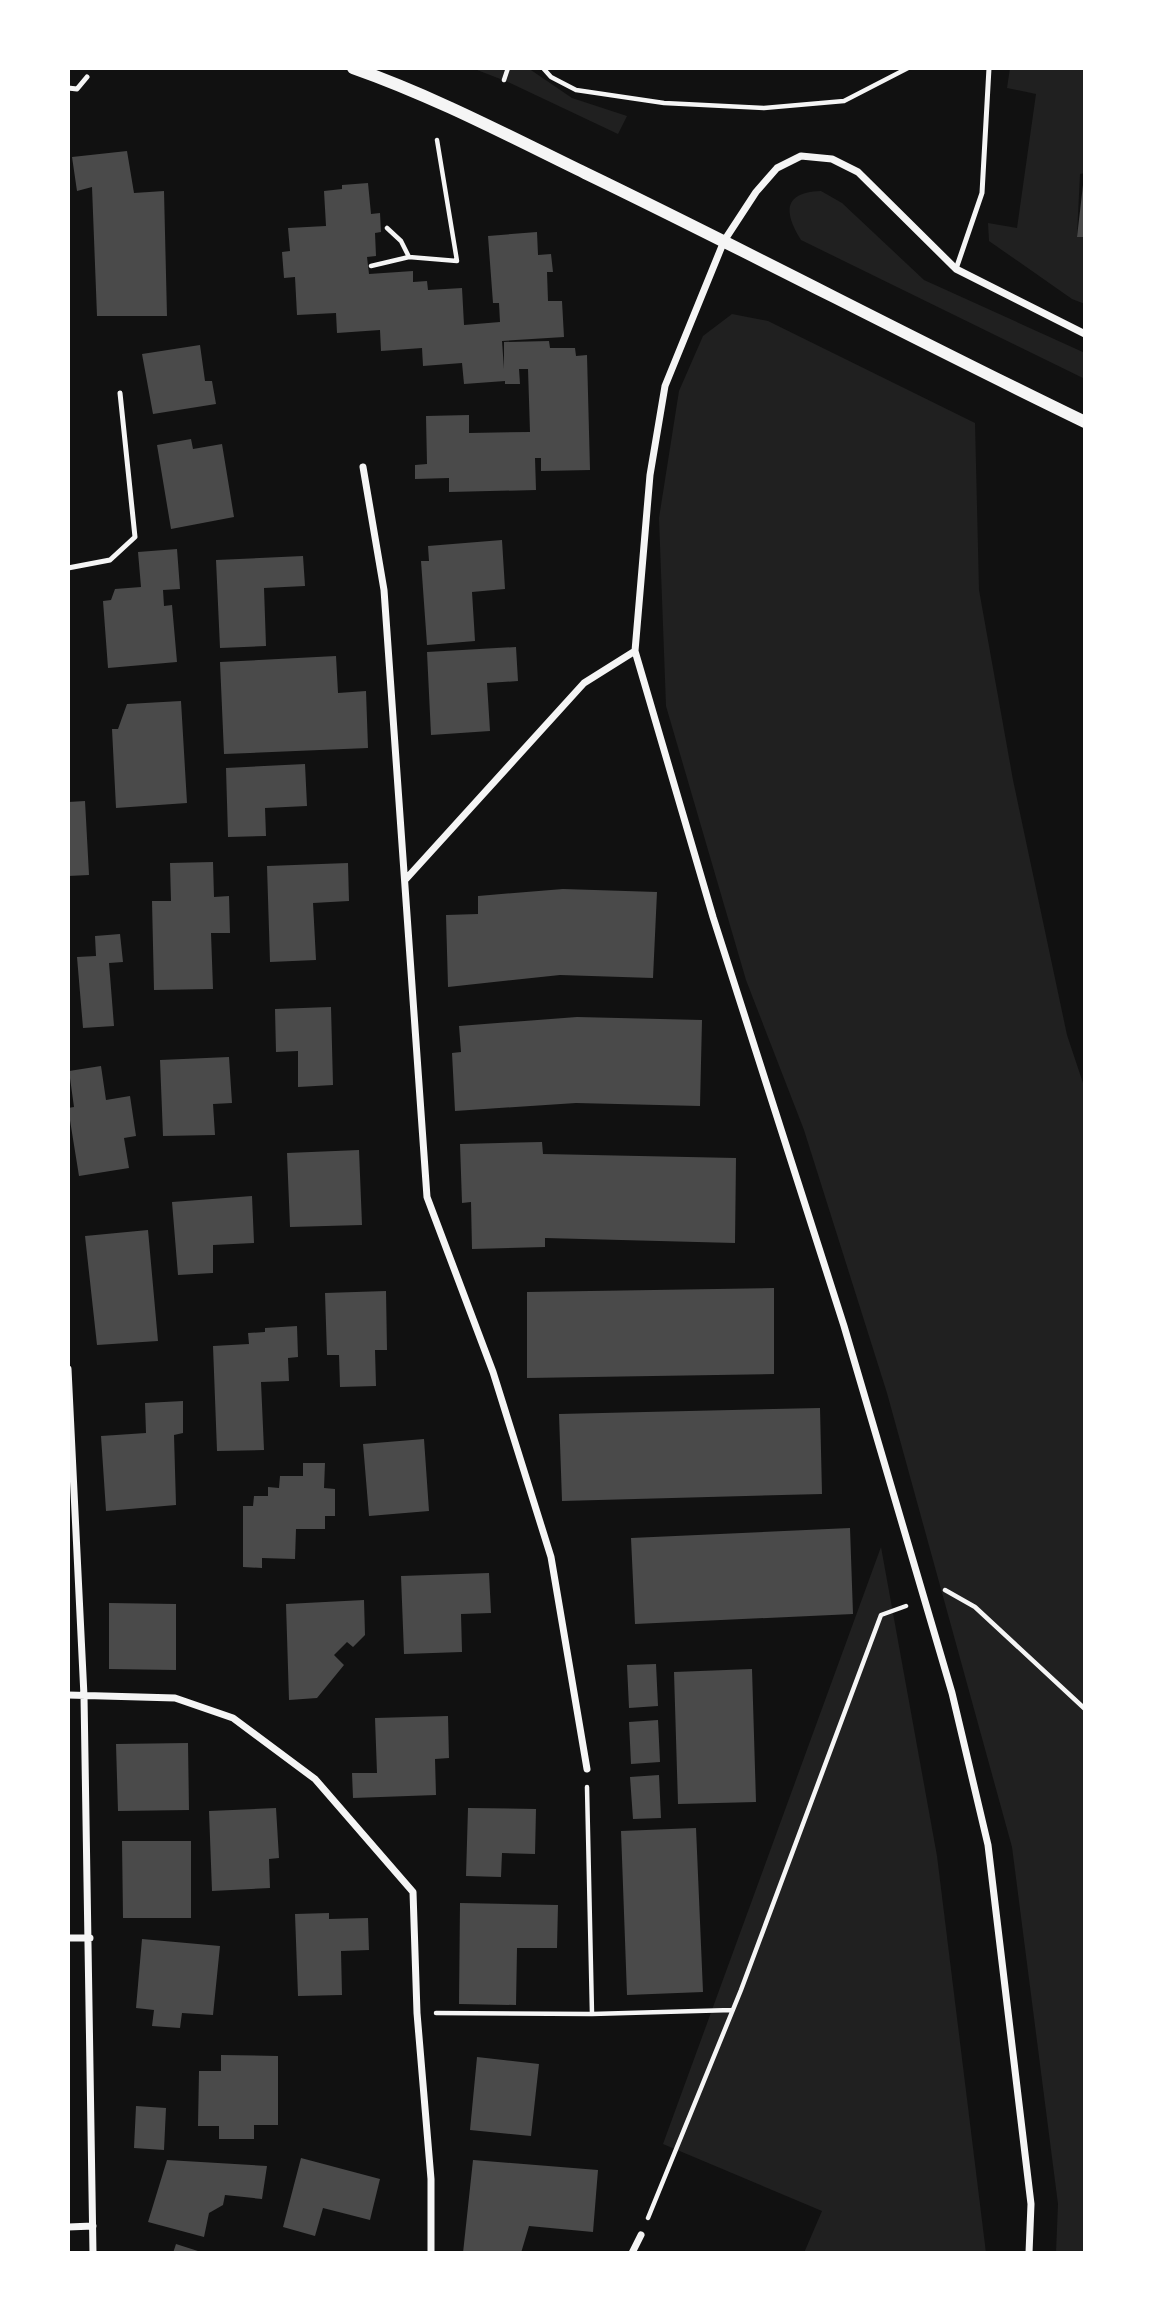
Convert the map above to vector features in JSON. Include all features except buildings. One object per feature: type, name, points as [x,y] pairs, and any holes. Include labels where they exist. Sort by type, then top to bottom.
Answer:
[{"type":"street","points":[[353,68],[406,87],[724,241],[967,366],[1085,422]]},
{"type":"street","points":[[1029,2253],[1031,2204],[988,1845],[952,1693],[844,1326],[713,917],[635,652],[650,475],[665,386],[724,241],[756,192],[777,168],[801,156],[832,159],[858,172],[956,269],[1085,334]]},
{"type":"street","points":[[363,467],[384,590],[427,1197],[493,1372],[551,1557],[587,1769]]},
{"type":"street","points":[[406,879],[584,684],[635,652]]},
{"type":"street","points":[[68,1369],[84,1696],[93,2253]]},
{"type":"street","points":[[68,1695],[175,1698],[233,1718],[315,1779],[413,1892],[417,2013],[431,2179],[431,2253]]},
{"type":"street","points":[[68,1938],[90,1938]]},
{"type":"street","points":[[68,2227],[93,2226]]},
{"type":"street","points":[[632,2253],[641,2235]]},
{"type":"lane","points":[[956,269],[982,193],[989,68]]},
{"type":"lane","points":[[68,88],[76,89],[87,77]]},
{"type":"lane","points":[[68,568],[110,560],[135,537],[120,393]]},
{"type":"path","points":[[504,80],[508,68]]},
{"type":"path","points":[[543,68],[551,77],[576,90],[664,103],[764,108],[844,101],[908,68]]},
{"type":"path","points":[[371,266],[409,257],[457,261],[436,140]]},
{"type":"path","points":[[387,228],[401,241],[409,257]]},
{"type":"path","points":[[918,1573],[975,1607],[1085,1709]]},
{"type":"path","points":[[641,2235],[732,2010],[881,1615],[909,1605]]},
{"type":"path","points":[[587,1769],[592,2014]]},
{"type":"path","points":[[417,2013],[592,2014],[732,2010]]},
{"type":"shaded area","points":[[472,68],[528,68],[572,98],[627,116],[618,134]]},
{"type":"shaded area","points":[[1010,68],[1085,68],[1085,173],[1080,174],[1077,236],[1085,237],[1085,304],[1072,299],[989,241],[988,223],[1017,228],[1036,94],[1007,88]]},
{"type":"shaded area","points":[[821,191],[842,203],[924,280],[1085,353],[1085,379],[801,240],[791,221],[790,205],[800,195]]},
{"type":"shaded area","points":[[732,314],[768,321],[975,423],[979,590],[1013,780],[1067,1035],[1085,1089],[1085,2253],[1056,2253],[1058,2204],[1012,1847],[887,1393],[804,1130],[746,980],[666,706],[659,518],[679,391],[703,336]]},
{"type":"shaded area","points":[[881,1547],[937,1856],[986,2253],[804,2253],[822,2211],[663,2144]]}]
